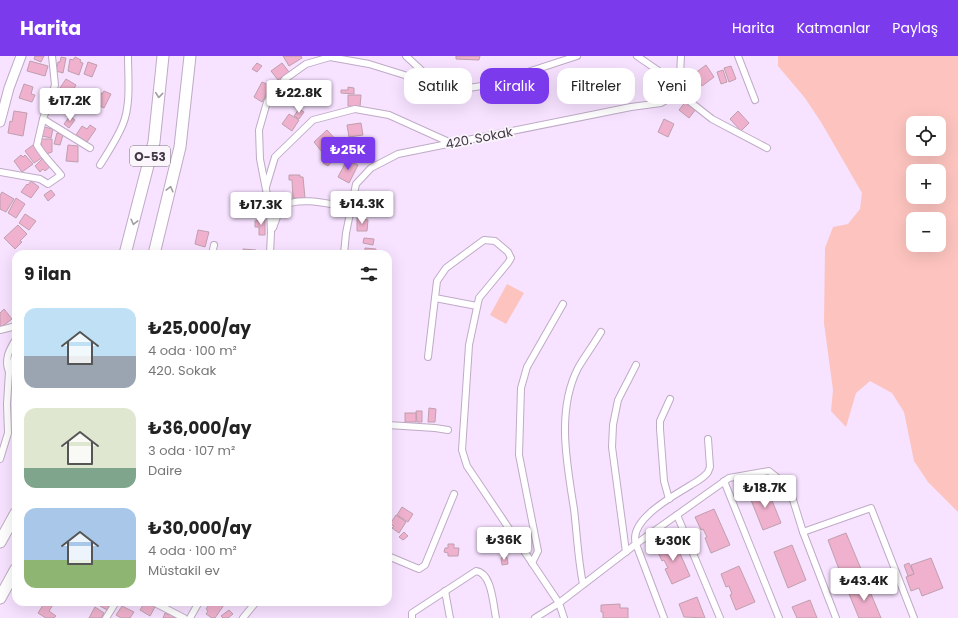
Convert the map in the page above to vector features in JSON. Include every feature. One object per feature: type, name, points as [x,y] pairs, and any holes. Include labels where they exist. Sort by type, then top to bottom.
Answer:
[{"type":"highway","name":"O-53","points":[[127,250],[154,142],[163,56]]},
{"type":"highway","name":"O-53","points":[[155,250],[180,147],[190,56]]},
{"type":"highway","points":[[0,542],[12,520]]},
{"type":"highway","points":[[0,598],[12,576]]},
{"type":"street","points":[[0,122],[9,88],[21,56]]},
{"type":"street","points":[[0,172],[40,179],[48,184],[61,175],[50,160],[41,152],[37,145],[42,119],[55,85],[52,56]]},
{"type":"street","points":[[100,165],[116,139],[123,123],[127,108],[128,56]]},
{"type":"street","points":[[406,56],[419,68]]},
{"type":"street","points":[[472,88],[488,86],[577,56]]},
{"type":"street","points":[[637,56],[654,68]]},
{"type":"street","points":[[681,56],[681,68]]},
{"type":"street","points":[[738,56],[755,100]]},
{"type":"street","points":[[270,250],[272,232],[270,210],[260,159],[259,130],[268,102],[285,80],[306,64],[330,57],[369,64],[404,74]]},
{"type":"street","name":"420. Sokak","points":[[345,250],[356,184],[371,168],[398,154],[631,107],[654,104]]},
{"type":"street","points":[[693,104],[712,119],[767,148]]},
{"type":"street","points":[[266,188],[275,156],[313,120],[355,109],[389,115],[451,143]]},
{"type":"street","points":[[42,119],[90,148]]},
{"type":"street","points":[[272,232],[281,206],[286,203],[304,201],[351,208]]},
{"type":"street","points":[[428,357],[437,281],[446,268],[480,242],[484,240],[491,240],[508,252],[511,258],[478,298],[469,345],[462,450],[467,466],[559,603],[564,618]]},
{"type":"street","points":[[213,250],[214,245]]},
{"type":"street","points":[[435,298],[477,306]]},
{"type":"street","points":[[532,564],[538,551],[520,454],[521,388],[527,367],[563,304]]},
{"type":"street","points":[[0,330],[12,327]]},
{"type":"street","points":[[583,584],[568,473],[566,426],[570,392],[578,369],[601,332]]},
{"type":"street","points":[[9,372],[7,359],[12,346]]},
{"type":"street","points":[[0,459],[8,433],[7,404],[9,372],[12,364]]},
{"type":"street","points":[[626,552],[612,447],[612,436],[618,400],[636,365]]},
{"type":"street","points":[[669,499],[664,480],[660,421],[670,399]]},
{"type":"street","points":[[392,425],[448,430]]},
{"type":"street","points":[[664,618],[636,544],[635,533],[639,524],[669,499],[708,472],[710,464],[708,439]]},
{"type":"street","points":[[535,618],[559,603],[636,544],[724,481],[729,478],[769,471],[790,487],[803,532],[836,618]]},
{"type":"street","points":[[724,481],[778,618]]},
{"type":"street","points":[[392,558],[418,569],[425,565],[454,494]]},
{"type":"street","points":[[803,532],[871,508],[914,618]]},
{"type":"street","points":[[677,515],[720,618]]},
{"type":"street","points":[[412,618],[412,613],[474,571],[481,572],[489,580],[496,618]]},
{"type":"street","points":[[445,591],[450,618]]},
{"type":"street","points":[[106,618],[114,606]]},
{"type":"street","points":[[161,606],[184,618]]},
{"type":"street","points":[[190,618],[198,606]]},
{"type":"street","points":[[243,618],[253,606]]},
{"type":"shaded area","points":[[778,56],[958,56],[958,512],[928,482],[914,461],[904,412],[892,393],[870,381],[856,393],[846,427],[831,411],[833,390],[824,323],[825,248],[833,227],[848,224],[860,209],[862,193],[821,122],[805,98],[778,66]]},
{"type":"shaded area","points":[[507,284],[524,293],[506,324],[490,315]]},
{"type":"building","points":[[35,56],[44,56],[41,62],[34,59]]},
{"type":"building","points":[[283,56],[301,56],[302,58],[289,66]]},
{"type":"building","points":[[456,56],[480,56],[479,60],[456,59]]},
{"type":"building","points":[[61,57],[66,58],[63,73],[56,71]]},
{"type":"building","points":[[75,57],[83,63],[79,75],[68,71],[70,59],[73,60]]},
{"type":"building","points":[[30,61],[48,66],[45,76],[27,71]]},
{"type":"building","points":[[88,62],[97,65],[92,77],[84,74]]},
{"type":"building","points":[[257,63],[262,66],[257,72],[252,69]]},
{"type":"building","points":[[282,63],[289,72],[278,80],[271,71]]},
{"type":"building","points":[[706,65],[714,77],[702,86],[701,84],[701,69]]},
{"type":"building","points":[[731,66],[736,79],[729,82],[724,68]]},
{"type":"building","points":[[723,70],[727,82],[721,84],[717,72]]},
{"type":"building","points":[[66,79],[76,85],[69,97],[58,91]]},
{"type":"building","points":[[262,82],[271,86],[262,102],[254,97]]},
{"type":"building","points":[[24,84],[33,87],[31,94],[35,95],[32,102],[19,98]]},
{"type":"building","points":[[348,87],[354,88],[354,94],[341,93],[341,90],[348,90]]},
{"type":"building","points":[[97,91],[102,94],[104,91],[111,94],[104,108],[94,103],[96,100],[94,99]]},
{"type":"building","points":[[307,91],[311,97],[301,104],[297,98]]},
{"type":"building","points":[[57,92],[67,98],[62,108],[52,102]]},
{"type":"building","points":[[348,95],[361,95],[360,107],[348,106]]},
{"type":"building","points":[[684,104],[690,104],[696,109],[689,118],[679,110]]},
{"type":"building","points":[[299,109],[304,112],[299,119],[294,116]]},
{"type":"building","points":[[14,111],[27,113],[23,136],[8,133],[10,121],[12,122]]},
{"type":"building","points":[[738,111],[749,123],[741,131],[730,119]]},
{"type":"building","points":[[289,114],[299,120],[292,131],[282,124]]},
{"type":"building","points":[[70,116],[75,120],[69,128],[64,124]]},
{"type":"building","points":[[664,119],[674,124],[668,137],[658,132]]},
{"type":"building","points":[[361,123],[363,135],[349,137],[347,125]]},
{"type":"building","points":[[90,125],[96,129],[87,142],[76,135],[82,126],[87,129]]},
{"type":"building","points":[[44,127],[53,129],[51,138],[42,136]]},
{"type":"building","points":[[327,130],[338,142],[330,149],[328,146],[322,152],[314,142]]},
{"type":"building","points":[[57,133],[63,135],[60,145],[54,144]]},
{"type":"building","points":[[41,139],[52,139],[52,152],[46,154],[41,147]]},
{"type":"building","points":[[367,142],[371,149],[362,153],[366,160],[362,162],[358,155],[356,156],[352,150]]},
{"type":"building","points":[[33,145],[43,157],[34,163],[25,151]]},
{"type":"building","points":[[68,145],[78,146],[78,162],[66,161]]},
{"type":"building","points":[[21,155],[23,157],[25,155],[33,164],[22,172],[14,161]]},
{"type":"building","points":[[328,156],[333,160],[328,166],[323,163]]},
{"type":"building","points":[[43,158],[51,166],[45,171],[43,169],[40,172],[35,166]]},
{"type":"building","points":[[347,160],[358,165],[349,183],[338,177]]},
{"type":"building","points":[[289,175],[300,175],[300,177],[303,177],[305,198],[293,198],[292,180],[289,180]]},
{"type":"building","points":[[31,181],[39,187],[31,198],[21,192]]},
{"type":"building","points":[[51,190],[55,195],[48,201],[44,195]]},
{"type":"building","points":[[2,192],[14,199],[6,212],[0,209],[0,195]]},
{"type":"building","points":[[16,198],[25,204],[16,218],[8,213]]},
{"type":"building","points":[[25,214],[36,221],[29,230],[19,223]]},
{"type":"building","points":[[265,216],[265,235],[259,235],[259,227],[255,227],[255,221],[261,220],[261,217]]},
{"type":"building","points":[[357,218],[368,220],[367,231],[357,231]]},
{"type":"building","points":[[18,225],[27,234],[15,249],[4,238]]},
{"type":"building","points":[[198,230],[209,232],[205,247],[195,244]]},
{"type":"building","points":[[364,238],[374,239],[373,245],[363,243]]},
{"type":"building","points":[[365,248],[376,249],[376,250],[365,250]]},
{"type":"building","points":[[4,309],[12,319],[0,328],[0,313]]},
{"type":"building","points":[[429,408],[436,409],[435,422],[428,422]]},
{"type":"building","points":[[416,411],[422,411],[422,422],[417,422]]},
{"type":"building","points":[[405,413],[416,413],[416,422],[405,422]]},
{"type":"building","points":[[767,488],[781,523],[763,530],[749,495]]},
{"type":"building","points":[[402,507],[413,514],[408,522],[397,515]]},
{"type":"building","points":[[714,509],[730,545],[711,553],[705,538],[707,537],[703,529],[701,530],[695,517]]},
{"type":"building","points":[[396,515],[406,522],[399,533],[392,528],[394,526],[392,525],[392,521]]},
{"type":"building","points":[[404,532],[408,536],[403,540],[399,537]]},
{"type":"building","points":[[846,533],[861,569],[842,577],[828,540]]},
{"type":"building","points":[[674,540],[690,576],[672,584],[665,569],[668,568],[664,560],[662,561],[656,548]]},
{"type":"building","points":[[448,544],[454,544],[454,548],[459,548],[458,556],[448,556],[448,553],[444,552],[445,548],[448,548]]},
{"type":"building","points":[[792,545],[806,580],[788,588],[774,552]]},
{"type":"building","points":[[507,557],[508,564],[502,565],[501,558]]},
{"type":"building","points":[[931,558],[943,588],[922,596],[919,588],[911,591],[906,577],[914,574],[911,565]]},
{"type":"building","points":[[909,563],[914,574],[908,576],[904,565]]},
{"type":"building","points":[[739,566],[755,602],[736,610],[730,595],[732,594],[729,586],[726,587],[721,574]]},
{"type":"building","points":[[866,582],[881,618],[859,618],[847,589]]},
{"type":"building","points":[[697,597],[705,618],[684,617],[679,604]]},
{"type":"building","points":[[810,600],[817,618],[797,618],[792,607]]},
{"type":"building","points":[[620,604],[620,608],[628,608],[628,618],[603,618],[601,605]]},
{"type":"building","points":[[42,606],[52,606],[49,611],[56,616],[54,618],[46,618],[38,613]]},
{"type":"building","points":[[100,606],[110,606],[107,610]]},
{"type":"building","points":[[122,606],[134,612],[130,618],[121,618],[116,615]]},
{"type":"building","points":[[142,606],[155,606],[150,616],[140,610]]},
{"type":"building","points":[[208,606],[223,606],[215,618],[212,618],[206,614],[208,611],[206,609]]},
{"type":"building","points":[[95,607],[104,613],[101,618],[89,618]]},
{"type":"building","points":[[171,610],[179,618],[163,618],[165,613],[169,615]]},
{"type":"building","points":[[229,610],[233,614],[228,618],[223,618],[221,616]]}]
